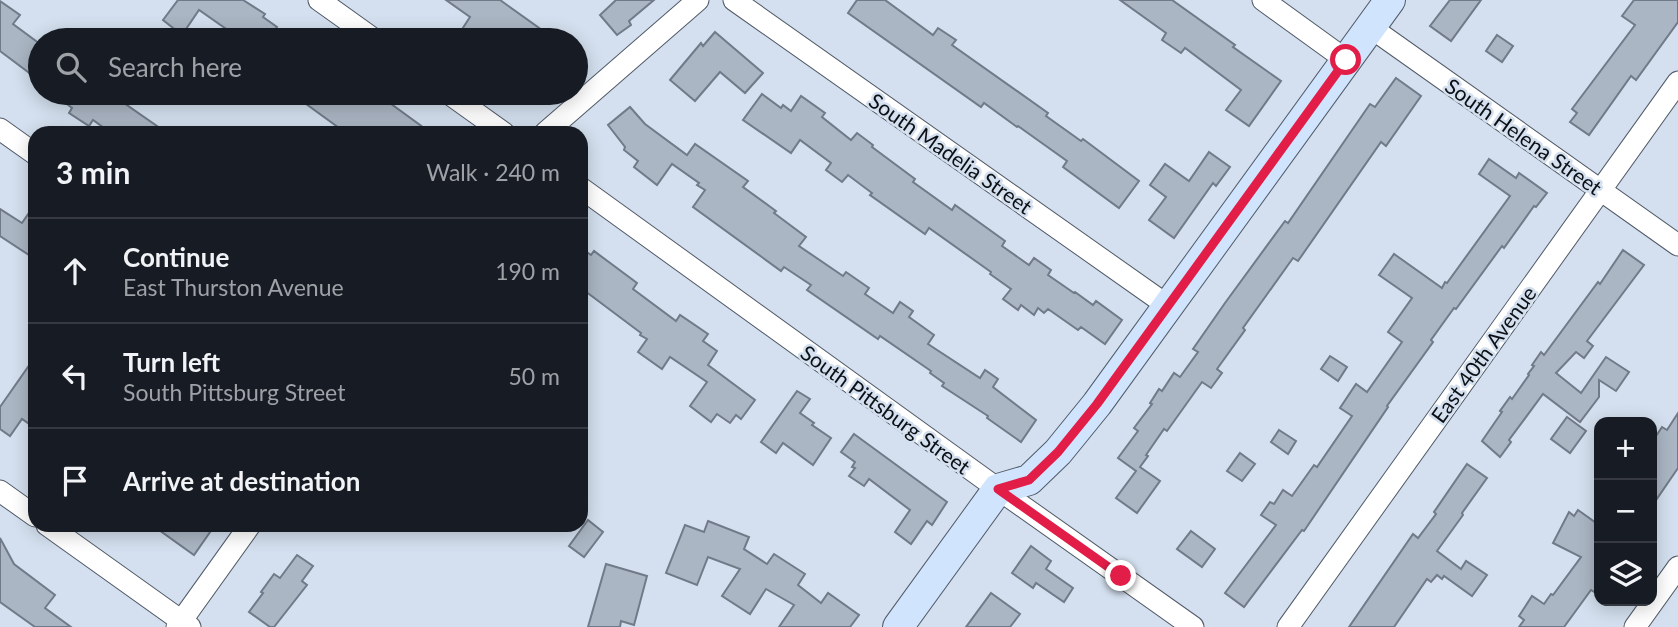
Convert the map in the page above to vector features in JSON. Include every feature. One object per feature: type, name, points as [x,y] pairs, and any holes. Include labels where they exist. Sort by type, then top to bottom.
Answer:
[{"type":"street","points":[[319,0],[358,28]]},
{"type":"street","points":[[588,96],[698,0]]},
{"type":"street","name":"South Madelia Street","points":[[734,0],[1168,306]]},
{"type":"street","points":[[1264,0],[1346,60]]},
{"type":"street","points":[[898,627],[998,489],[1029,480],[1058,452],[1097,404],[1390,0]]},
{"type":"street","name":"South Helena Street","points":[[1370,27],[1678,245]]},
{"type":"street","name":"East 40th Avenue","points":[[1288,627],[1678,82]]},
{"type":"street","points":[[465,105],[494,126]]},
{"type":"street","points":[[553,126],[577,105]]},
{"type":"street","points":[[0,129],[28,149]]},
{"type":"street","name":"South Pittsburg Street","points":[[588,193],[1193,627]]},
{"type":"street","points":[[0,492],[28,511]]},
{"type":"street","points":[[57,532],[183,625],[245,532]]},
{"type":"street","points":[[1635,627],[1678,567]]},
{"type":"building","points":[[178,0],[243,0],[265,14],[263,17],[277,27],[225,28],[199,10],[187,28],[173,28],[163,20]]},
{"type":"building","points":[[446,0],[500,0],[539,28],[463,28],[470,17]]},
{"type":"building","points":[[616,0],[654,0],[629,21],[631,25],[617,35],[600,15]]},
{"type":"building","points":[[857,0],[885,0],[933,35],[938,28],[956,40],[952,45],[1048,113],[1046,116],[1081,141],[1083,139],[1139,181],[1119,208],[1063,167],[1067,161],[984,103],[981,107],[848,13]]},
{"type":"building","points":[[1120,0],[1172,0],[1281,81],[1249,126],[1226,110],[1241,90],[1185,48],[1181,53],[1162,40],[1166,33]]},
{"type":"building","points":[[1450,0],[1481,0],[1451,41],[1430,26]]},
{"type":"building","points":[[1634,0],[1678,0],[1678,22],[1636,80],[1631,76],[1589,135],[1570,122],[1577,113],[1572,109],[1635,25],[1622,16]]},
{"type":"building","points":[[0,1],[20,15],[13,24],[28,35],[28,72],[0,51]]},
{"type":"building","points":[[715,32],[763,73],[745,93],[720,72],[695,101],[670,80],[701,43],[703,46]]},
{"type":"building","points":[[1497,35],[1513,46],[1502,62],[1486,51]]},
{"type":"building","points":[[1396,78],[1421,96],[1386,146],[1381,142],[1298,261],[1293,258],[1217,369],[1222,373],[1211,388],[1202,382],[1146,455],[1148,456],[1140,467],[1160,481],[1137,513],[1116,498],[1136,471],[1118,458],[1138,431],[1134,428],[1152,404],[1150,403],[1159,389],[1162,391],[1174,373],[1180,377],[1198,352],[1193,349],[1225,303],[1285,221],[1288,223],[1370,104],[1375,107]]},
{"type":"building","points":[[762,94],[781,108],[783,105],[791,111],[801,96],[825,113],[822,117],[851,140],[857,133],[915,179],[913,182],[952,210],[955,205],[1005,241],[1002,246],[1029,265],[1034,258],[1051,270],[1048,275],[1093,305],[1096,301],[1122,320],[1105,344],[1081,327],[1078,330],[1048,309],[1044,313],[1038,308],[1034,315],[1021,305],[1018,310],[1003,299],[1011,289],[929,228],[925,234],[870,195],[872,193],[848,175],[842,182],[826,170],[831,163],[800,140],[791,153],[743,120]]},
{"type":"building","points":[[68,105],[127,105],[157,126],[101,126],[93,120],[89,126],[69,113],[72,108]]},
{"type":"building","points":[[308,105],[392,105],[421,126],[336,126]]},
{"type":"building","points":[[630,107],[645,124],[687,155],[695,144],[748,181],[743,187],[806,237],[799,246],[843,276],[846,272],[869,288],[865,294],[893,313],[900,302],[913,311],[909,317],[934,335],[928,344],[980,378],[985,370],[998,379],[993,387],[1036,420],[1021,442],[987,418],[988,416],[942,386],[944,383],[930,373],[931,371],[880,336],[878,339],[807,290],[811,285],[784,267],[781,271],[693,207],[705,190],[697,185],[699,183],[672,164],[657,185],[634,167],[638,161],[624,150],[625,147],[608,125]]},
{"type":"building","points":[[1209,152],[1230,167],[1216,186],[1213,183],[1174,238],[1149,220],[1166,197],[1150,185],[1165,164],[1189,181]]},
{"type":"building","points":[[1489,159],[1516,178],[1519,173],[1547,193],[1536,207],[1534,206],[1504,248],[1502,246],[1456,309],[1454,308],[1304,531],[1302,530],[1244,607],[1225,593],[1276,525],[1261,515],[1270,502],[1274,504],[1283,490],[1292,496],[1314,465],[1317,467],[1352,416],[1340,408],[1356,384],[1367,392],[1402,342],[1388,332],[1412,298],[1379,275],[1394,254],[1442,288],[1445,282],[1447,283],[1510,196],[1479,174]]},
{"type":"building","points":[[0,209],[22,223],[28,214],[28,254],[0,236]]},
{"type":"building","points":[[1623,250],[1644,265],[1587,341],[1593,346],[1584,358],[1576,352],[1556,373],[1581,393],[1606,357],[1629,372],[1616,391],[1599,380],[1599,397],[1580,422],[1543,394],[1509,440],[1511,442],[1500,457],[1482,441],[1502,412],[1500,411],[1529,375],[1541,352],[1544,355]]},
{"type":"building","points":[[594,251],[637,283],[633,289],[676,321],[680,315],[708,334],[703,341],[717,351],[708,365],[755,400],[741,419],[736,415],[730,423],[717,414],[711,422],[690,406],[707,382],[670,357],[662,369],[638,352],[647,339],[640,335],[641,333],[588,293],[588,253],[591,255]]},
{"type":"building","points":[[1330,356],[1347,367],[1338,381],[1321,369]]},
{"type":"building","points":[[28,367],[28,423],[22,419],[10,436],[0,429],[0,407]]},
{"type":"building","points":[[797,391],[810,399],[800,413],[831,438],[813,465],[783,443],[776,453],[761,442]]},
{"type":"building","points":[[1678,413],[1678,468],[1657,499],[1657,434],[1662,427],[1667,430]]},
{"type":"building","points":[[1567,417],[1586,431],[1570,453],[1551,439]]},
{"type":"building","points":[[1279,430],[1296,441],[1288,454],[1271,442]]},
{"type":"building","points":[[854,434],[947,502],[932,525],[927,521],[911,544],[895,532],[910,510],[869,479],[864,486],[849,476],[855,468],[852,467],[855,462],[841,452]]},
{"type":"building","points":[[1240,453],[1255,464],[1242,481],[1227,471]]},
{"type":"building","points":[[1467,464],[1487,478],[1437,551],[1461,569],[1466,561],[1487,575],[1472,596],[1444,576],[1442,579],[1437,575],[1431,582],[1427,579],[1394,627],[1349,627],[1413,534],[1418,538],[1436,514],[1434,512]]},
{"type":"building","points":[[1578,510],[1594,521],[1594,592],[1591,590],[1564,627],[1519,627],[1524,620],[1519,616],[1532,596],[1544,604],[1581,557],[1553,543],[1569,512],[1574,516]]},
{"type":"building","points":[[588,520],[603,532],[584,557],[569,546],[579,532],[588,532]]},
{"type":"building","points":[[708,521],[749,537],[744,549],[767,564],[774,554],[805,574],[798,585],[821,603],[828,593],[859,615],[850,627],[779,627],[794,605],[766,589],[750,614],[722,596],[740,569],[708,557],[697,585],[666,573],[685,525],[704,532]]},
{"type":"building","points":[[1191,531],[1215,549],[1202,567],[1177,549]]},
{"type":"building","points":[[162,532],[210,532],[194,555]]},
{"type":"building","points":[[0,538],[14,564],[55,595],[45,608],[71,627],[35,627],[0,602]]},
{"type":"building","points":[[1031,546],[1051,561],[1046,569],[1073,588],[1064,602],[1036,583],[1033,588],[1012,573]]},
{"type":"building","points":[[297,555],[313,566],[302,581],[307,585],[274,627],[270,627],[249,612],[274,574],[280,578]]},
{"type":"building","points":[[606,564],[647,576],[634,625],[621,621],[620,627],[588,627]]},
{"type":"building","points":[[991,593],[1020,614],[1010,627],[966,627]]},
{"type":"route","points":[[1121,576],[998,489],[1029,480],[1058,452],[1097,404],[1346,60]]}]
